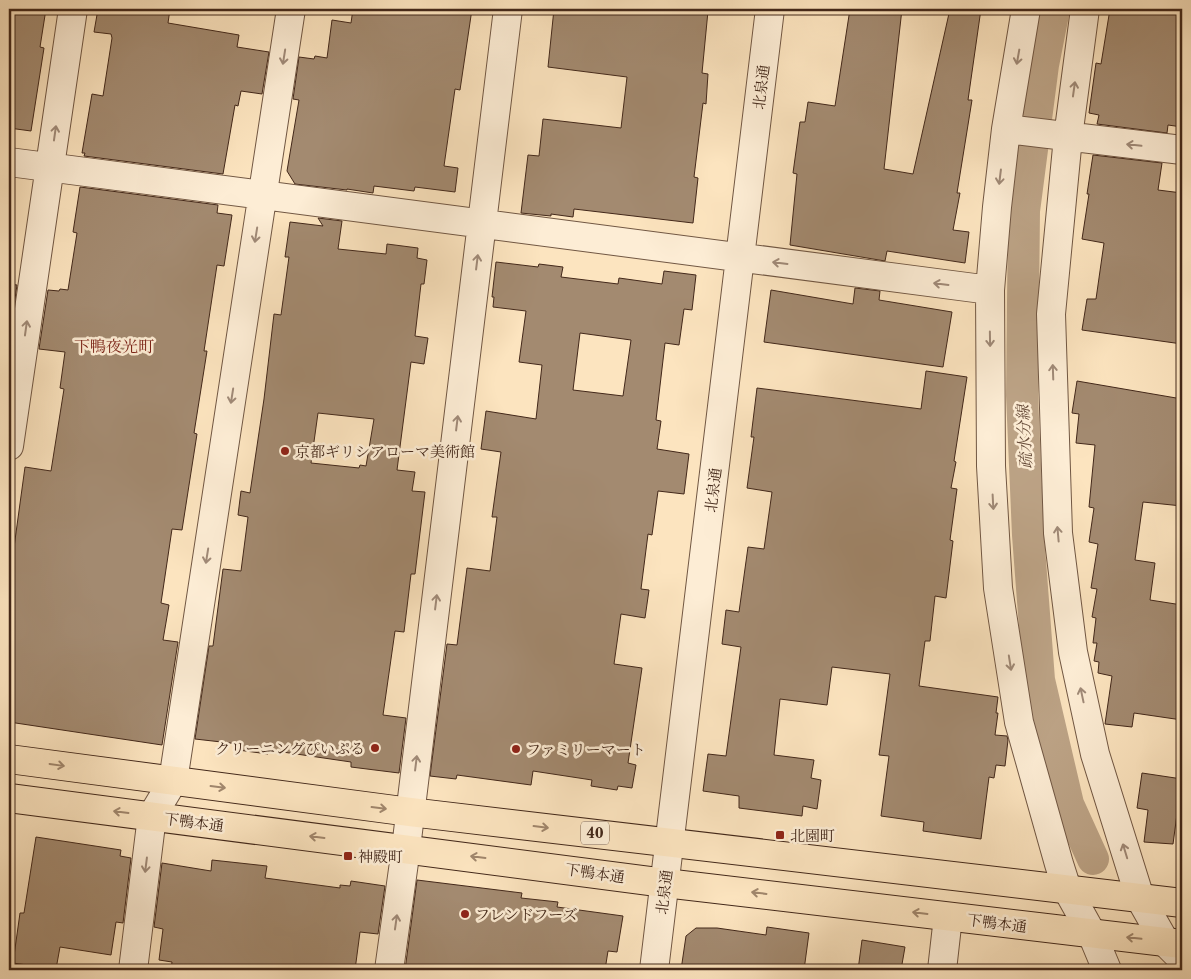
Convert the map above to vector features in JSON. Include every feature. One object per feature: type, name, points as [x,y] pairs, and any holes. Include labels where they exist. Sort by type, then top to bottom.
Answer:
[{"type":"main road","name":"40","points":[[9,759],[410,812],[1182,903]]},
{"type":"main road","name":"下鴨本通","points":[[9,798],[665,883],[1092,934],[1176,948]]},
{"type":"street","points":[[9,446],[73,9]]},
{"type":"street","points":[[133,970],[152,816],[173,781],[291,9]]},
{"type":"street","points":[[389,970],[406,848],[508,9]]},
{"type":"street","name":"北泉通","points":[[654,970],[770,9]]},
{"type":"street","points":[[1026,9],[1006,129],[996,206],[990,290],[991,466],[998,588],[1019,722],[1067,889],[1092,934],[1107,970]]},
{"type":"street","points":[[1085,9],[1068,137],[1052,314],[1058,533],[1073,652],[1095,754],[1140,898],[1176,948]]},
{"type":"street","points":[[1006,129],[1182,150]]},
{"type":"street","points":[[9,162],[990,290]]},
{"type":"street","points":[[942,970],[948,917]]},
{"type":"building","points":[[9,9],[46,9],[40,47],[44,48],[31,131],[9,128]]},
{"type":"building","points":[[98,9],[170,9],[168,23],[239,35],[237,47],[269,52],[262,94],[241,91],[238,106],[235,105],[223,174],[84,156],[85,153],[82,153],[92,94],[103,96],[112,38],[111,34],[94,32]]},
{"type":"building","points":[[353,9],[472,9],[460,90],[455,89],[444,166],[458,168],[455,192],[415,187],[414,191],[374,186],[373,193],[295,184],[287,171],[299,100],[293,99],[299,57],[314,59],[315,56],[327,58],[332,20],[351,23]]},
{"type":"building","points":[[554,9],[690,9],[708,11],[702,73],[708,74],[706,104],[703,103],[694,177],[698,178],[693,223],[574,209],[573,217],[521,213],[528,155],[539,156],[543,119],[621,128],[627,77],[548,67]]},
{"type":"building","points":[[850,9],[902,9],[884,169],[913,174],[950,9],[981,9],[968,100],[972,100],[957,193],[960,193],[953,230],[969,232],[965,263],[887,251],[885,261],[790,245],[797,174],[793,173],[800,122],[805,122],[808,102],[835,106]]},
{"type":"building","points":[[1110,9],[1182,9],[1182,127],[1168,125],[1167,133],[1097,124],[1099,115],[1089,113],[1096,63],[1101,64]]},
{"type":"building","points":[[1093,155],[1162,163],[1158,190],[1182,193],[1182,344],[1082,330],[1087,299],[1096,299],[1104,243],[1082,239]]},
{"type":"building","points":[[80,187],[218,205],[217,213],[232,215],[224,266],[217,265],[204,351],[207,351],[194,433],[197,434],[182,530],[172,529],[161,603],[169,605],[163,640],[178,642],[162,745],[9,722],[9,584],[25,467],[51,471],[64,389],[60,388],[65,352],[39,349],[48,290],[68,290],[77,233],[73,232]]},
{"type":"building","points":[[318,218],[342,221],[338,249],[386,254],[387,244],[418,248],[417,258],[427,260],[424,284],[421,284],[415,336],[428,338],[424,364],[411,362],[397,470],[415,472],[412,491],[425,492],[415,574],[411,574],[404,632],[395,631],[383,715],[406,718],[399,773],[351,767],[351,762],[269,750],[268,754],[238,750],[239,744],[195,739],[209,646],[213,646],[223,569],[241,571],[248,517],[238,515],[241,491],[250,493],[274,314],[281,315],[289,257],[285,257],[290,222],[323,226]],"holes":[[[318,413],[374,419],[366,466],[360,465],[359,468],[311,463]]]},
{"type":"building","points":[[496,262],[538,267],[539,264],[563,267],[561,277],[618,284],[619,278],[662,284],[664,271],[696,275],[692,310],[684,309],[679,345],[665,343],[656,420],[661,421],[657,449],[689,454],[684,494],[658,491],[652,535],[648,534],[641,589],[649,590],[645,618],[621,614],[614,664],[642,668],[628,763],[636,765],[632,788],[618,786],[617,790],[591,786],[592,780],[533,771],[531,785],[457,775],[456,779],[430,776],[447,644],[457,645],[467,568],[490,571],[497,517],[492,517],[501,452],[481,449],[486,411],[536,419],[542,365],[519,362],[526,311],[493,307],[494,297],[492,297]],"holes":[[[580,333],[631,340],[623,396],[573,390]]]},
{"type":"building","points":[[9,284],[17,285],[9,340]]},
{"type":"building","points":[[855,288],[880,291],[879,300],[952,312],[943,367],[764,342],[771,290],[853,304]]},
{"type":"building","points":[[926,371],[967,377],[951,488],[957,489],[950,540],[953,541],[946,598],[935,596],[930,641],[925,641],[919,686],[998,697],[995,735],[1007,736],[1005,766],[996,765],[994,778],[989,777],[981,839],[923,831],[924,822],[881,816],[889,756],[879,755],[890,674],[832,667],[827,705],[780,699],[774,755],[814,760],[811,778],[821,780],[817,809],[803,806],[802,816],[739,808],[739,796],[703,791],[708,754],[726,756],[741,647],[722,644],[726,610],[739,612],[748,547],[764,549],[772,492],[747,488],[754,437],[751,437],[757,388],[921,409]]},
{"type":"building","points":[[1077,381],[1182,399],[1182,506],[1143,502],[1135,560],[1155,563],[1150,600],[1182,605],[1182,720],[1134,713],[1132,727],[1105,724],[1112,676],[1098,673],[1099,662],[1094,661],[1097,643],[1093,643],[1096,618],[1092,617],[1097,589],[1091,588],[1098,544],[1089,542],[1094,508],[1089,507],[1095,445],[1076,443],[1079,414],[1072,413]]},
{"type":"building","points":[[1142,773],[1182,779],[1182,815],[1177,814],[1173,844],[1144,842],[1148,810],[1137,808]]},
{"type":"building","points":[[36,837],[121,850],[120,856],[131,858],[123,923],[116,922],[111,955],[60,947],[56,969],[13,963],[20,913],[24,913]]},
{"type":"building","points":[[212,860],[267,866],[265,878],[340,888],[340,885],[350,886],[351,881],[385,886],[378,934],[360,932],[355,970],[171,970],[172,962],[159,960],[163,929],[154,927],[162,863],[211,871]]},
{"type":"building","points":[[417,880],[522,893],[521,898],[558,902],[557,907],[623,916],[617,952],[608,951],[605,970],[405,970]]},
{"type":"building","points":[[767,927],[809,933],[804,970],[681,970],[686,936],[696,928],[717,928],[766,935]]},
{"type":"building","points":[[862,940],[905,947],[901,970],[858,970]]},
{"type":"waterway","name":"疏水分線","points":[[1054,9],[1043,65],[1024,211],[1022,395],[1028,535],[1039,680],[1068,804],[1093,859]]},
{"type":"place","name":"京都ギリシアローマ美術館","points":[[285,451]]},
{"type":"place","name":"クリーニングぴいぷる","points":[[375,748]]},
{"type":"place","name":"ファミリーマート","points":[[516,749]]},
{"type":"place","name":"北園町","points":[[780,835]]},
{"type":"place","name":"神殿町","points":[[348,856]]},
{"type":"place","name":"フレンドフーズ","points":[[465,914]]},
{"type":"district","name":"下鴨夜光町","points":[[114,346]]}]
